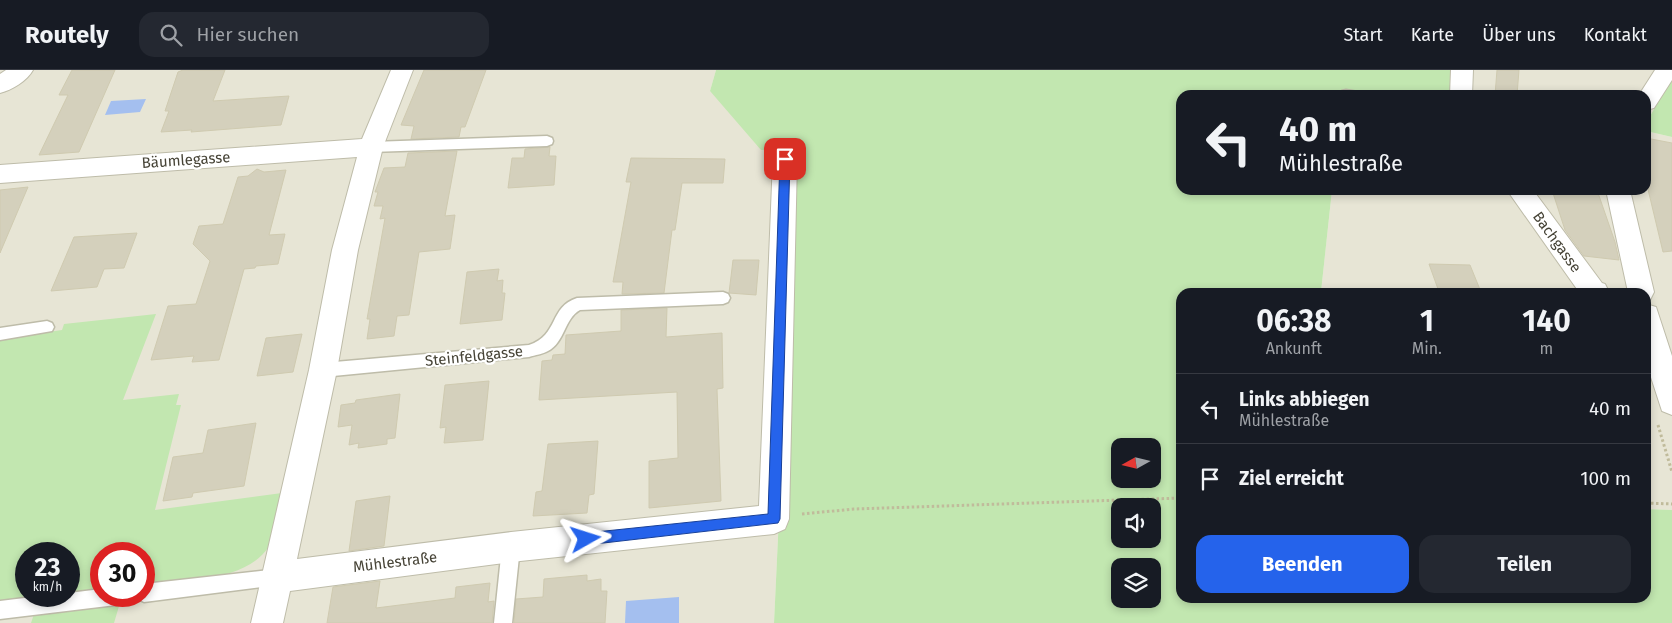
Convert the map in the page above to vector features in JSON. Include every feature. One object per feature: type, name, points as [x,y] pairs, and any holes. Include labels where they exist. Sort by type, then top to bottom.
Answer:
[{"type":"street","points":[[0,84],[22,70]]},
{"type":"street","points":[[267,623],[323,370],[345,250],[371,147],[402,70]]},
{"type":"street","points":[[1461,90],[1462,70]]},
{"type":"street","points":[[1651,94],[1667,70]]},
{"type":"street","name":"Bäumlegasse","points":[[0,174],[371,147]]},
{"type":"street","points":[[774,519],[785,159]]},
{"type":"street","name":"Bachgasse","points":[[1523,195],[1591,288]]},
{"type":"street","points":[[1619,195],[1640,288]]},
{"type":"street","points":[[1651,343],[1663,409]]},
{"type":"street","name":"Mühlestraße","points":[[278,576],[512,547],[774,519]]},
{"type":"lane","points":[[371,147],[547,141]]},
{"type":"lane","name":"Steinfeldgasse","points":[[323,370],[529,351],[544,346],[554,336],[567,310],[576,304],[723,298]]},
{"type":"lane","points":[[0,334],[47,327]]},
{"type":"lane","points":[[503,623],[512,547]]},
{"type":"lane","points":[[155,592],[278,576]]},
{"type":"lane","points":[[0,610],[90,599]]},
{"type":"path","points":[[1663,409],[1672,472]]},
{"type":"path","points":[[774,519],[831,510],[1176,498]]},
{"type":"path","points":[[1651,503],[1672,504]]},
{"type":"shaded area","points":[[0,70],[716,70],[710,91],[793,151],[792,238],[774,623],[0,623]]},
{"type":"shaded area","points":[[1455,70],[1672,70],[1672,78],[1651,114],[1651,90],[1454,90]]},
{"type":"shaded area","points":[[1651,132],[1672,137],[1672,510],[1651,509],[1651,288],[1321,288],[1331,195],[1651,195]]},
{"type":"green space","points":[[716,70],[1456,70],[1455,90],[1176,90],[1176,195],[1331,195],[1321,288],[1176,288],[1176,603],[1651,603],[1651,509],[1672,510],[1672,623],[774,623],[792,238],[793,151],[761,150],[710,91]]},
{"type":"green space","points":[[1672,78],[1672,137],[1651,132],[1651,114]]},
{"type":"green space","points":[[156,314],[123,400],[179,394],[176,405],[181,405],[155,510],[282,493],[271,541],[259,558],[230,573],[212,578],[155,586],[155,542],[90,542],[90,607],[119,607],[114,623],[31,623],[34,614],[0,617],[0,339],[62,330],[64,324]]},
{"type":"water","points":[[146,99],[140,112],[105,115],[111,101]]},
{"type":"water","points":[[679,597],[679,623],[625,623],[626,601]]},
{"type":"building","points":[[72,70],[115,70],[79,152],[39,155],[68,95],[59,95]]},
{"type":"building","points":[[183,70],[225,70],[213,101],[289,96],[281,125],[191,132],[192,130],[161,132],[169,111],[165,111],[178,72]]},
{"type":"building","points":[[424,70],[486,70],[465,127],[461,127],[459,137],[411,139],[414,126],[401,125]]},
{"type":"building","points":[[1497,70],[1519,70],[1517,90],[1495,90]]},
{"type":"building","points":[[1651,139],[1672,143],[1672,251],[1663,252],[1649,195],[1651,195]]},
{"type":"building","points":[[550,147],[549,156],[556,156],[554,185],[508,188],[512,158],[524,158],[525,149]]},
{"type":"building","points":[[457,151],[445,216],[455,215],[450,249],[419,252],[409,315],[397,316],[394,336],[367,339],[370,319],[367,319],[385,218],[380,219],[383,206],[374,206],[378,192],[375,192],[384,168],[405,167],[408,153]]},
{"type":"building","points":[[631,158],[725,159],[723,183],[682,183],[675,230],[672,230],[664,293],[622,294],[623,282],[613,282],[631,182],[626,182]]},
{"type":"building","points":[[257,169],[264,172],[286,170],[269,235],[285,234],[278,264],[244,269],[219,360],[192,362],[194,356],[151,360],[168,306],[196,304],[210,261],[193,244],[199,226],[223,224],[238,177],[248,176]]},
{"type":"building","points":[[28,187],[0,253],[0,190]]},
{"type":"building","points":[[1554,195],[1599,195],[1615,242],[1619,260],[1584,256],[1565,230]]},
{"type":"building","points":[[137,233],[124,268],[104,269],[97,287],[51,291],[74,237]]},
{"type":"building","points":[[733,260],[759,260],[756,295],[729,293]]},
{"type":"building","points":[[1429,264],[1470,265],[1479,288],[1438,288]]},
{"type":"building","points":[[499,269],[497,281],[503,280],[502,293],[505,293],[502,320],[460,324],[467,272]]},
{"type":"building","points":[[667,308],[666,337],[722,333],[723,388],[717,389],[721,501],[649,508],[649,461],[678,458],[677,392],[539,400],[542,361],[552,360],[553,355],[565,354],[566,335],[621,331],[621,310]]},
{"type":"building","points":[[302,334],[293,372],[257,376],[266,338]]},
{"type":"building","points":[[489,381],[483,440],[444,443],[446,427],[440,428],[445,385]]},
{"type":"building","points":[[400,394],[395,438],[387,439],[387,444],[358,448],[359,443],[349,445],[352,425],[338,427],[341,405],[355,403],[356,400]]},
{"type":"building","points":[[256,423],[244,486],[193,493],[192,497],[163,501],[173,457],[203,453],[208,430]]},
{"type":"building","points":[[598,441],[594,494],[589,495],[587,513],[533,516],[536,492],[542,491],[548,444]]},
{"type":"building","points":[[390,496],[384,546],[349,551],[356,501]]},
{"type":"building","points":[[587,575],[587,581],[601,579],[601,591],[607,591],[605,623],[514,623],[516,599],[543,597],[544,579]]},
{"type":"building","points":[[380,581],[376,608],[455,598],[456,587],[490,583],[488,602],[494,601],[492,623],[327,623],[333,587]]},
{"type":"route","points":[[586,539],[774,519],[785,159]]}]
